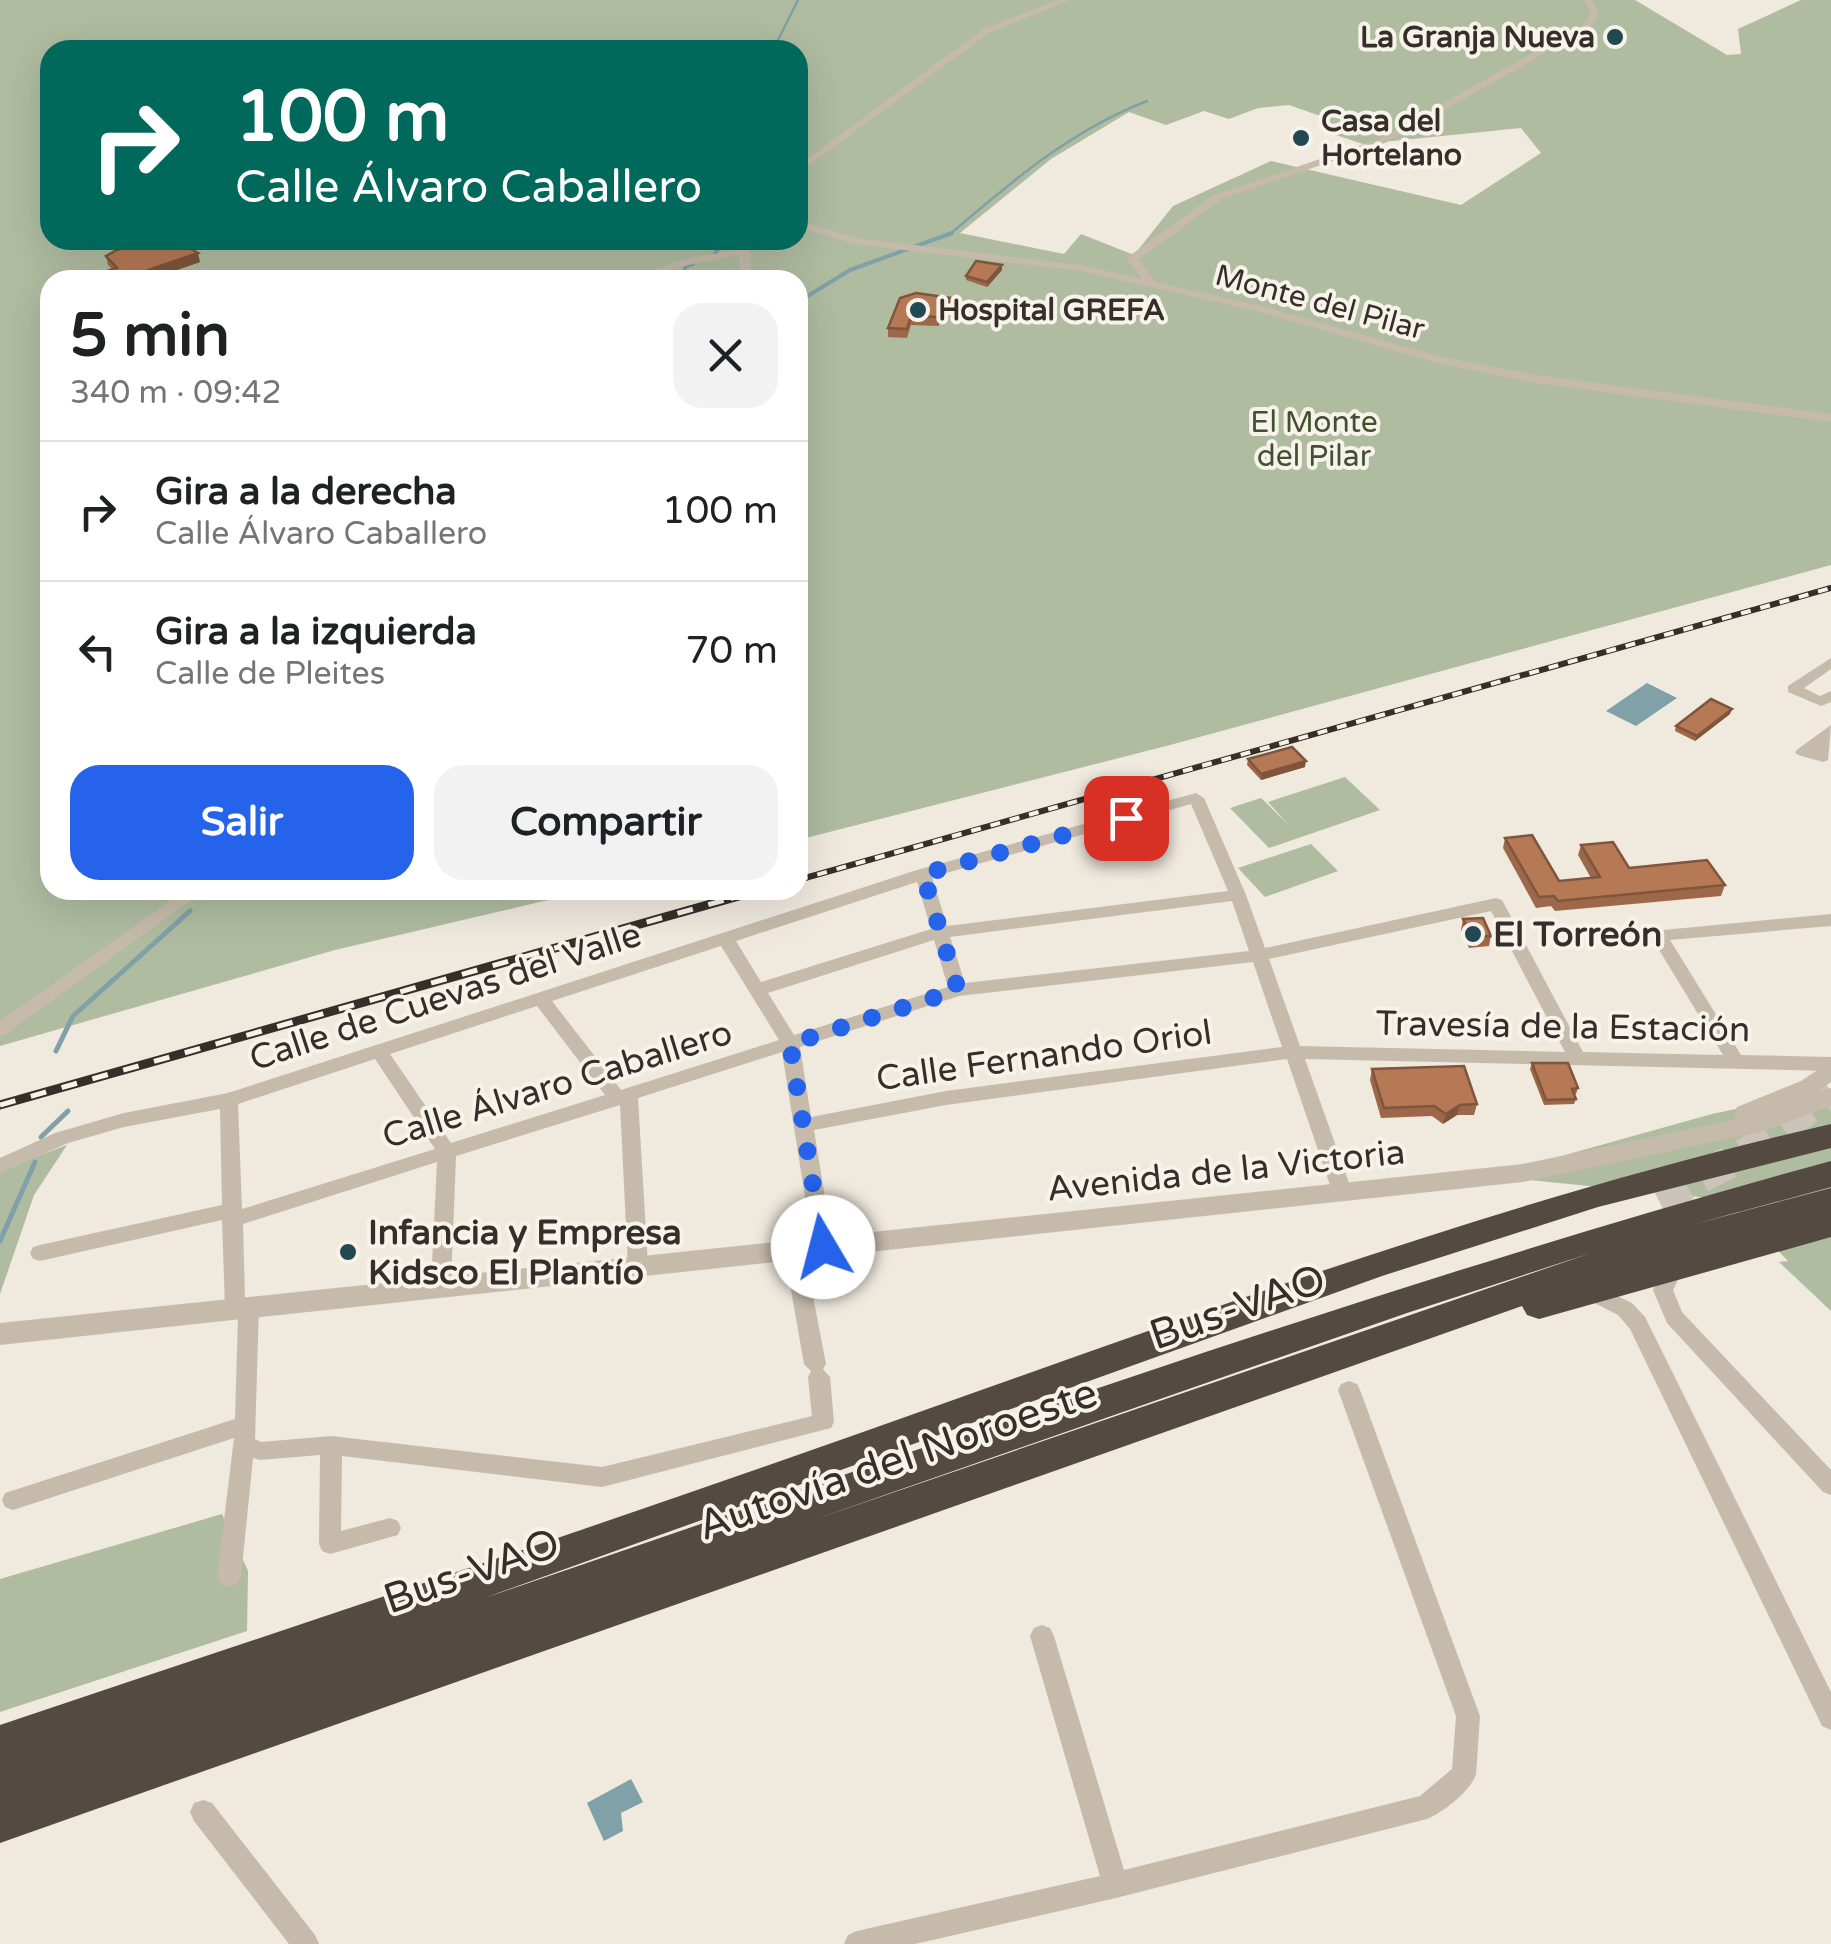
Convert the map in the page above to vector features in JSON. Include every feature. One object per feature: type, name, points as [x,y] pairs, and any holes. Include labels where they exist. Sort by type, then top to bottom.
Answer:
[{"type":"highway","name":"Autovía del Noroeste","points":[[0,1745],[814,1466],[1529,1212],[1726,1158],[1831,1136]]},
{"type":"highway","name":"Bus-VAO","points":[[0,1784],[847,1490],[1574,1245],[1831,1174]]},
{"type":"highway","points":[[847,1490],[1037,1411],[1404,1278],[1658,1199]]},
{"type":"highway","name":"Autovía del Noroeste","points":[[0,1821],[1609,1261],[1831,1201]]},
{"type":"highway","points":[[1364,1345],[1384,1351],[1831,1224]]},
{"type":"street","points":[[808,163],[986,31],[1066,0]]},
{"type":"street","points":[[1152,284],[1132,259],[1205,204],[1382,141],[1587,26],[1595,14],[1588,0]]},
{"type":"street","name":"Monte del Pilar","points":[[808,227],[856,241],[1066,266],[1152,284],[1486,369],[1831,418]]},
{"type":"street","points":[[660,270],[730,250]]},
{"type":"street","points":[[1831,662],[1793,689],[1821,702],[1831,695]]},
{"type":"street","points":[[1831,730],[1804,752],[1823,757],[1822,750],[1831,742]]},
{"type":"street","name":"Calle de Cuevas del Valle","points":[[0,1166],[62,1138],[124,1120],[229,1100],[923,874],[1196,798],[1238,895]]},
{"type":"street","points":[[923,874],[958,990]]},
{"type":"street","points":[[757,990],[940,932],[1238,895],[1256,956],[1343,1194]]},
{"type":"street","points":[[0,1030],[183,900]]},
{"type":"street","name":"Calle Álvaro Caballero","points":[[40,1253],[232,1215],[624,1097],[958,990],[1256,956],[1496,904],[1577,1057]]},
{"type":"street","points":[[1736,1062],[1659,935],[1831,920]]},
{"type":"street","points":[[726,939],[790,1044],[823,1247]]},
{"type":"street","points":[[541,999],[624,1097],[638,1266]]},
{"type":"street","name":"Travesía de la Estación","points":[[1292,1052],[1831,1067]]},
{"type":"street","name":"Calle Fernando Oriol","points":[[806,1126],[946,1098],[1292,1052]]},
{"type":"street","points":[[380,1053],[446,1152],[440,1284]]},
{"type":"street","points":[[1789,1106],[1831,1067]]},
{"type":"street","points":[[1789,1106],[1831,1097]]},
{"type":"street","points":[[229,1100],[232,1215],[242,1307],[244,1434],[229,1577]]},
{"type":"street","name":"Avenida de la Victoria","points":[[0,1334],[440,1284],[1522,1173],[1663,1144],[1789,1106]]},
{"type":"street","points":[[244,1434],[260,1451],[308,1443],[330,1444],[602,1477],[823,1422],[794,1250]]},
{"type":"street","points":[[1674,1268],[1663,1290],[1674,1317],[1831,1485]]},
{"type":"street","points":[[1590,1291],[1625,1309],[1638,1323],[1831,1718]]},
{"type":"street","points":[[857,1944],[1116,1886],[1427,1807],[1464,1774],[1468,1716],[1349,1390]]},
{"type":"street","points":[[13,1500],[244,1434]]},
{"type":"street","points":[[330,1444],[330,1544],[390,1528]]},
{"type":"street","points":[[1042,1636],[1116,1886]]},
{"type":"street","points":[[202,1812],[306,1944]]},
{"type":"green space","name":"El Monte del Pilar","points":[[0,0],[1635,0],[1727,55],[1741,54],[1738,29],[1801,0],[1831,0],[1831,565],[1170,745],[808,837],[808,270],[40,270],[40,900],[548,900],[335,950],[0,1046]],"holes":[[[1289,105],[1326,118],[1333,134],[1363,144],[1521,128],[1541,153],[1461,205],[1271,161],[1173,206],[1134,255],[1081,234],[1064,254],[960,233],[1051,159],[1129,112],[1166,125],[1204,111],[1229,119],[1258,108]]]},
{"type":"green space","points":[[1345,777],[1380,810],[1269,848],[1230,808],[1261,798],[1288,824],[1268,802]]},
{"type":"green space","points":[[1311,844],[1338,871],[1265,897],[1238,868]]},
{"type":"green space","points":[[1831,1089],[1831,1311],[1779,1262],[1788,1261],[1729,1200],[1490,1176],[1712,1114]]},
{"type":"green space","points":[[67,1145],[34,1195],[0,1294],[0,1170]]},
{"type":"green space","points":[[222,1514],[248,1571],[247,1631],[0,1712],[0,1579]]},
{"type":"water","points":[[1647,683],[1677,698],[1636,726],[1606,711]]},
{"type":"water","points":[[631,1779],[643,1802],[621,1813],[623,1831],[604,1841],[587,1803]]},
{"type":"building","points":[[117,250],[198,253],[148,270],[110,270],[117,268],[106,256]]},
{"type":"building","points":[[976,261],[1002,265],[987,282],[966,276]]},
{"type":"building","points":[[916,293],[951,298],[938,317],[911,316],[907,329],[888,328],[900,298]]},
{"type":"building","points":[[1711,699],[1732,709],[1697,736],[1676,726]]},
{"type":"building","points":[[1292,747],[1306,761],[1261,774],[1248,759]]},
{"type":"building","points":[[1532,835],[1559,881],[1600,877],[1581,845],[1613,842],[1629,868],[1707,860],[1725,885],[1558,901],[1554,896],[1539,897],[1505,838]]},
{"type":"building","points":[[1483,918],[1491,936],[1472,937],[1463,919]]},
{"type":"building","points":[[1532,1063],[1568,1063],[1578,1088],[1572,1089],[1576,1099],[1546,1100]]},
{"type":"building","points":[[1464,1066],[1477,1104],[1460,1105],[1446,1114],[1434,1106],[1384,1108],[1372,1069]]},
{"type":"waterway","points":[[778,40],[798,0]]},
{"type":"waterway","points":[[951,233],[1067,143],[1147,101]]},
{"type":"waterway","points":[[808,296],[850,270],[951,233]]},
{"type":"waterway","points":[[715,254],[718,250]]},
{"type":"waterway","points":[[685,270],[693,264]]},
{"type":"waterway","points":[[56,1051],[73,1016],[190,911]]},
{"type":"waterway","points":[[41,1137],[68,1111]]},
{"type":"waterway","points":[[0,1241],[35,1162]]},
{"type":"tunnel","points":[[1658,1199],[1749,1152],[1831,1091]]},
{"type":"railway","points":[[808,877],[1831,588]]},
{"type":"railway","points":[[0,1105],[725,900]]},
{"type":"place","name":"La Granja Nueva","points":[[1615,37]]},
{"type":"place","name":"Casa del Hortelano","points":[[1301,138]]},
{"type":"place","name":"Hospital GREFA","points":[[918,310]]},
{"type":"place","name":"El Torreón","points":[[1473,934]]},
{"type":"place","name":"Infancia y Empresa Kidsco El Plantío","points":[[348,1252]]},
{"type":"route","points":[[823,1247],[790,1044],[958,990],[923,874],[1126,818]]}]
